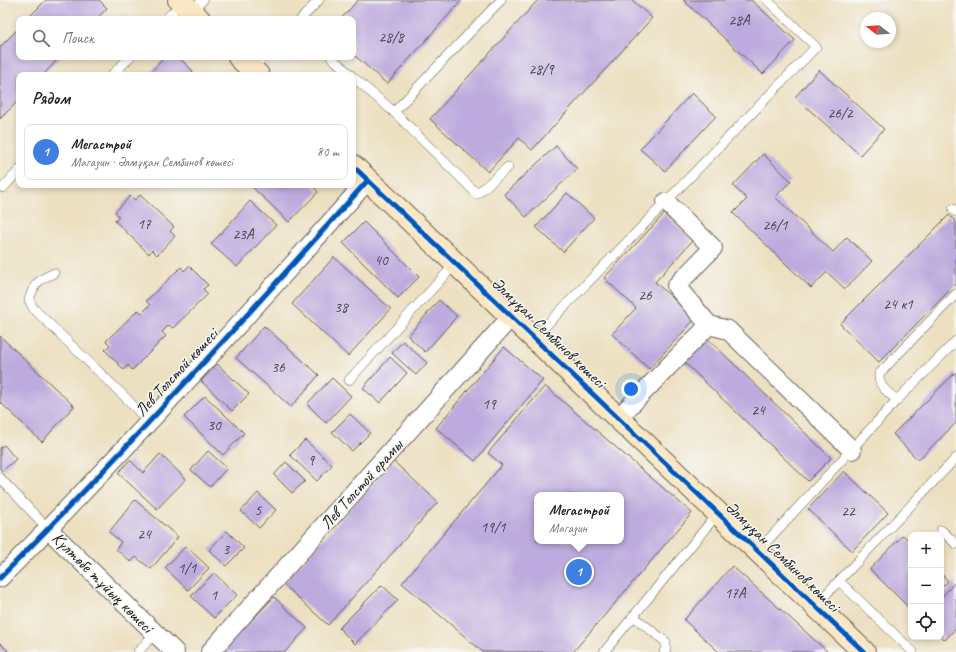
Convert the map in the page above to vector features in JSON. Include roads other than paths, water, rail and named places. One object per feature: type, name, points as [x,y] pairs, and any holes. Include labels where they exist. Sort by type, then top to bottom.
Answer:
[{"type":"street","name":"Әлмұқан Сембинов көшесі","points":[[360,173],[864,652]]},
{"type":"street","name":"Лев Толстой көшесі","points":[[0,578],[48,529],[207,359],[348,188]]},
{"type":"street","points":[[666,202],[713,248],[676,286],[709,325],[728,330],[852,450]]},
{"type":"street","name":"Лев Толстой орамы","points":[[210,652],[511,317]]},
{"type":"street","points":[[618,418],[709,325]]},
{"type":"street","name":"Күлтөбе тұйық көшесі","points":[[48,529],[175,652]]},
{"type":"lane","points":[[304,16],[319,0]]},
{"type":"lane","points":[[394,112],[501,0]]},
{"type":"lane","points":[[534,338],[816,47],[767,0]]},
{"type":"lane","points":[[172,16],[191,7]]},
{"type":"lane","points":[[115,72],[127,60]]},
{"type":"lane","points":[[333,60],[347,72]]},
{"type":"lane","points":[[356,79],[394,112],[477,194],[508,167]]},
{"type":"lane","points":[[3,188],[16,173]]},
{"type":"lane","points":[[349,380],[456,264]]},
{"type":"lane","points":[[54,273],[42,279],[34,286],[29,300],[33,308],[128,400],[148,422]]},
{"type":"lane","points":[[898,400],[881,386],[879,374],[956,294]]},
{"type":"lane","points":[[758,551],[898,400],[956,341]]},
{"type":"lane","points":[[815,606],[956,458]]},
{"type":"lane","points":[[0,478],[48,529]]},
{"type":"lane","points":[[604,652],[718,513]]},
{"type":"lane","points":[[941,530],[956,544]]},
{"type":"lane","points":[[839,581],[913,652]]},
{"type":"lane","points":[[634,616],[666,642],[666,649],[664,652]]},
{"type":"lane","points":[[138,652],[154,633]]},
{"type":"place","name":"Мегастрой","points":[[579,572]]}]
